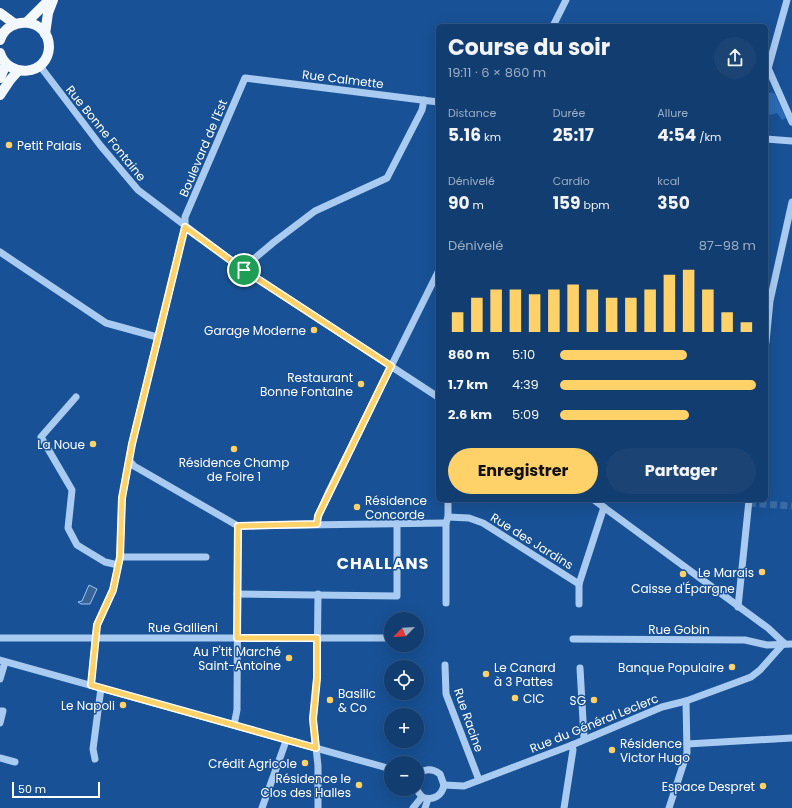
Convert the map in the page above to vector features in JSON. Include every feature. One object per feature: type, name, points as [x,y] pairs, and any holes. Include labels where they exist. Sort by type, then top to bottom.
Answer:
[{"type":"main road","points":[[27,22],[49,0]]},
{"type":"main road","points":[[45,34],[48,13],[53,0]]},
{"type":"main road","points":[[0,13],[15,24]]},
{"type":"main road","points":[[0,20],[5,30]]},
{"type":"main road","points":[[0,40],[5,30],[15,24],[27,22],[40,28],[45,34],[49,48],[44,61],[40,66],[33,70],[18,71],[6,64],[0,53]]},
{"type":"main road","points":[[0,78],[6,64]]},
{"type":"main road","points":[[0,96],[10,80],[18,71]]},
{"type":"street","points":[[554,24],[566,0]]},
{"type":"street","points":[[787,0],[768,68],[792,122]]},
{"type":"street","name":"Rue Bonne Fontaine","points":[[40,66],[100,145],[138,190],[185,227],[244,270],[436,396]]},
{"type":"street","name":"Boulevard de l'Est","points":[[91,685],[97,625],[113,590],[120,557],[122,498],[129,460],[157,337],[185,227],[185,217],[245,78]]},
{"type":"street","name":"Rue Calmette","points":[[245,78],[436,102]]},
{"type":"street","points":[[244,270],[249,263],[274,242],[315,211],[387,178],[422,110],[424,100]]},
{"type":"street","points":[[768,139],[792,141]]},
{"type":"street","points":[[768,301],[792,202]]},
{"type":"street","points":[[0,252],[106,323],[157,337]]},
{"type":"street","points":[[317,524],[318,516],[436,276]]},
{"type":"street","points":[[76,397],[41,437],[72,490],[68,528],[77,545],[105,562],[118,565]]},
{"type":"street","points":[[129,460],[134,466],[238,526],[237,710],[234,725]]},
{"type":"street","points":[[446,603],[448,502]]},
{"type":"street","points":[[596,502],[768,628],[784,643]]},
{"type":"street","points":[[738,607],[749,502]]},
{"type":"street","points":[[579,604],[579,584],[604,508]]},
{"type":"street","name":"Rue des Jardins","points":[[238,526],[397,524],[469,518],[483,523],[579,584]]},
{"type":"street","points":[[237,594],[397,596],[397,524]]},
{"type":"street","points":[[120,557],[206,557]]},
{"type":"street","points":[[318,594],[317,678],[313,719],[316,748],[318,808]]},
{"type":"street","name":"Rue Gallieni","points":[[0,638],[384,638]]},
{"type":"street","name":"Rue Gobin","points":[[573,639],[745,640],[767,645],[784,643],[792,644]]},
{"type":"street","name":"Rue du Général Leclerc","points":[[444,785],[464,786],[572,745],[584,738],[662,707],[686,701],[751,676],[771,660],[784,643]]},
{"type":"street","points":[[0,679],[3,661],[384,767]]},
{"type":"street","name":"Rue Racine","points":[[445,665],[446,694],[479,780]]},
{"type":"street","points":[[580,668],[584,738]]},
{"type":"street","points":[[95,759],[93,749],[101,688]]},
{"type":"street","points":[[669,808],[687,753],[686,701]]},
{"type":"street","points":[[0,711],[3,711],[0,723]]},
{"type":"street","points":[[687,744],[792,738]]},
{"type":"street","points":[[262,808],[286,740]]},
{"type":"street","points":[[564,808],[573,750],[572,745]]},
{"type":"street","points":[[0,758],[15,762]]},
{"type":"street","points":[[413,808],[425,798],[433,799],[441,794],[444,785],[440,774],[433,770],[424,770]]},
{"type":"street","points":[[424,808],[425,798]]},
{"type":"shaded area","points":[[771,92],[775,94],[786,118],[782,120],[777,113],[768,115],[768,94]]},
{"type":"shaded area","points":[[89,585],[97,589],[90,604],[81,604],[78,602],[82,601]]},
{"type":"tunnel","points":[[749,503],[792,506]]},
{"type":"place","name":"Petit Palais","points":[[9,145]]},
{"type":"place","name":"Garage Moderne","points":[[314,330]]},
{"type":"place","name":"Restaurant Bonne Fontaine","points":[[361,384]]},
{"type":"place","name":"La Noue","points":[[93,444]]},
{"type":"place","name":"Résidence Champ de Foire 1","points":[[234,449]]},
{"type":"place","name":"Résidence Concorde","points":[[357,507]]},
{"type":"place","name":"Le Marais","points":[[762,572]]},
{"type":"place","name":"Caisse d'Épargne","points":[[683,574]]},
{"type":"place","name":"Au P'tit Marché Saint-Antoine","points":[[289,658]]},
{"type":"place","name":"Banque Populaire","points":[[732,667]]},
{"type":"place","name":"Le Canard à 3 Pattes","points":[[486,674]]},
{"type":"place","name":"CIC","points":[[515,698]]},
{"type":"place","name":"Basilic & Co","points":[[330,700]]},
{"type":"place","name":"SG","points":[[594,700]]},
{"type":"place","name":"Le Napoli","points":[[123,705]]},
{"type":"place","name":"Résidence Victor Hugo","points":[[612,750]]},
{"type":"place","name":"Crédit Agricole","points":[[305,763]]},
{"type":"place","name":"Résidence le Clos des Halles","points":[[359,785]]},
{"type":"place","name":"Espace Despret","points":[[763,786]]},
{"type":"district","name":"CHALLANS","points":[[383,563]]},
{"type":"route","points":[[185,227],[244,270],[391,366],[318,516],[317,524],[238,526],[237,638],[317,638],[317,678],[313,719],[313,731],[316,748],[91,685],[97,625],[113,590],[120,557],[122,498],[132,444],[185,227]]}]
